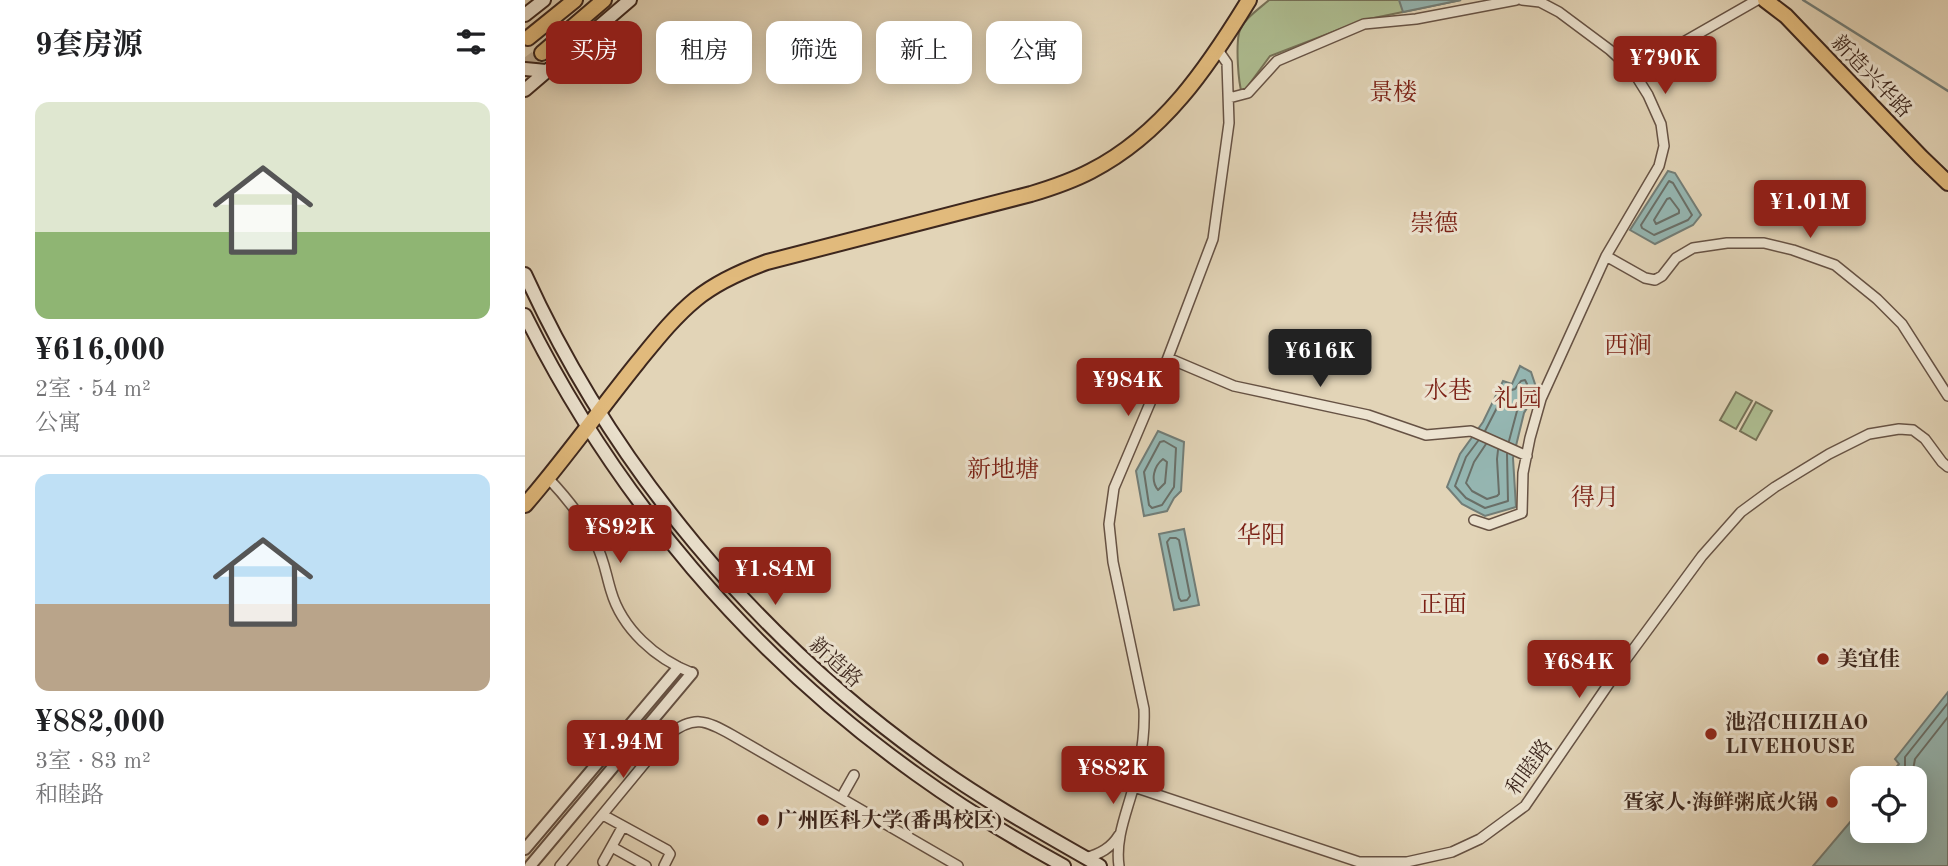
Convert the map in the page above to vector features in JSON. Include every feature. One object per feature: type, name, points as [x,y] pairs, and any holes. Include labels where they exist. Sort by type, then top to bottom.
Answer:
[{"type":"main road","points":[[525,15],[544,0]]},
{"type":"main road","points":[[528,38],[575,0]]},
{"type":"main road","points":[[542,52],[604,0]]},
{"type":"main road","points":[[605,21],[630,0]]},
{"type":"main road","points":[[525,505],[675,319],[720,282],[750,268],[784,257],[1031,194],[1090,172],[1121,153],[1159,121],[1218,50],[1249,0]]},
{"type":"main road","name":"新造兴华路","points":[[1765,0],[1786,16],[1948,183]]},
{"type":"main road","points":[[525,69],[546,71]]},
{"type":"main road","points":[[525,90],[546,71]]},
{"type":"main road","name":"新造路","points":[[525,274],[555,334],[600,410],[660,499],[724,578],[797,653],[866,714],[930,762],[1001,809],[1100,866]]},
{"type":"main road","name":"新造路","points":[[525,315],[556,372],[620,475],[668,539],[734,614],[799,680],[916,775],[986,822],[1064,866]]},
{"type":"street","points":[[1229,98],[1248,93],[1277,61],[1364,24],[1416,19],[1516,0]]},
{"type":"street","points":[[1474,520],[1489,525],[1522,513],[1523,473],[1541,399],[1606,256],[1659,166],[1664,146],[1661,124],[1649,95],[1633,71],[1559,12],[1540,1],[1522,0]]},
{"type":"street","points":[[1633,71],[1757,0]]},
{"type":"street","points":[[1119,866],[1120,834],[1134,787],[1145,729],[1144,709],[1113,562],[1109,524],[1114,488],[1168,358],[1213,239],[1229,123],[1227,64],[1218,50]]},
{"type":"street","points":[[1606,256],[1645,278],[1655,280],[1663,275],[1677,258],[1693,248],[1727,243],[1764,243],[1794,250],[1835,265],[1877,299],[1902,324],[1948,397]]},
{"type":"street","points":[[1168,358],[1234,386],[1368,415],[1426,435],[1471,431],[1527,456]]},
{"type":"street","name":"和睦路","points":[[1134,787],[1359,862],[1407,862],[1452,852],[1480,839],[1525,806],[1613,677],[1702,556],[1741,512],[1775,487],[1829,454],[1869,434],[1899,429],[1913,430],[1925,439],[1948,467]]},
{"type":"street","points":[[530,866],[692,673],[678,668],[649,648],[623,616],[611,592],[593,537],[569,501],[548,478]]},
{"type":"street","points":[[525,849],[678,668]]},
{"type":"street","points":[[560,866],[668,735],[681,725],[697,721],[713,725],[958,866]]},
{"type":"street","points":[[841,798],[854,775]]},
{"type":"street","points":[[603,815],[667,850],[670,854],[664,866]]},
{"type":"street","points":[[603,862],[623,826]]},
{"type":"street","points":[[1085,858],[1107,848],[1120,834]]},
{"type":"street","points":[[612,847],[646,866]]},
{"type":"street","points":[[1359,862],[1384,866]]},
{"type":"green space","points":[[1269,0],[1461,0],[1364,20],[1270,56],[1242,94],[1238,64],[1239,33],[1248,19]]},
{"type":"green space","points":[[1736,392],[1752,401],[1736,429],[1720,420]]},
{"type":"green space","points":[[1756,402],[1772,411],[1756,440],[1740,431]]},
{"type":"water","points":[[1399,0],[1461,0],[1403,12]]},
{"type":"water","points":[[1668,171],[1675,173],[1701,215],[1693,225],[1655,244],[1630,230]]},
{"type":"water","points":[[1520,366],[1531,372],[1535,384],[1524,413],[1513,458],[1516,507],[1485,516],[1462,504],[1447,487],[1460,454],[1483,422],[1503,381],[1512,384]]},
{"type":"water","points":[[1158,431],[1184,442],[1181,491],[1167,511],[1144,516],[1136,471]]},
{"type":"water","points":[[1184,529],[1199,605],[1174,610],[1159,534]]},
{"type":"water","points":[[1948,692],[1948,866],[1813,866],[1850,822],[1850,843],[1927,843],[1927,766],[1897,766],[1899,764],[1895,759]]},
{"type":"waterway","points":[[1803,0],[1948,91]]},
{"type":"tunnel","points":[[525,66],[542,53]]},
{"type":"place","name":"美宜佳","points":[[1823,659]]},
{"type":"place","name":"池沼CHIZHAO LIVEHOUSE","points":[[1711,734]]},
{"type":"place","name":"疍家人·海鲜粥底火锅","points":[[1832,802]]},
{"type":"place","name":"广州医科大学(番禺校区)","points":[[763,820]]},
{"type":"district","name":"景楼","points":[[1393,92]]},
{"type":"district","name":"崇德","points":[[1434,223]]},
{"type":"district","name":"西涧","points":[[1628,345]]},
{"type":"district","name":"水巷","points":[[1448,390]]},
{"type":"district","name":"礼园","points":[[1518,398]]},
{"type":"district","name":"新地塘","points":[[1003,469]]},
{"type":"district","name":"得月","points":[[1595,497]]},
{"type":"district","name":"华阳","points":[[1261,535]]},
{"type":"district","name":"正面","points":[[1443,604]]}]
